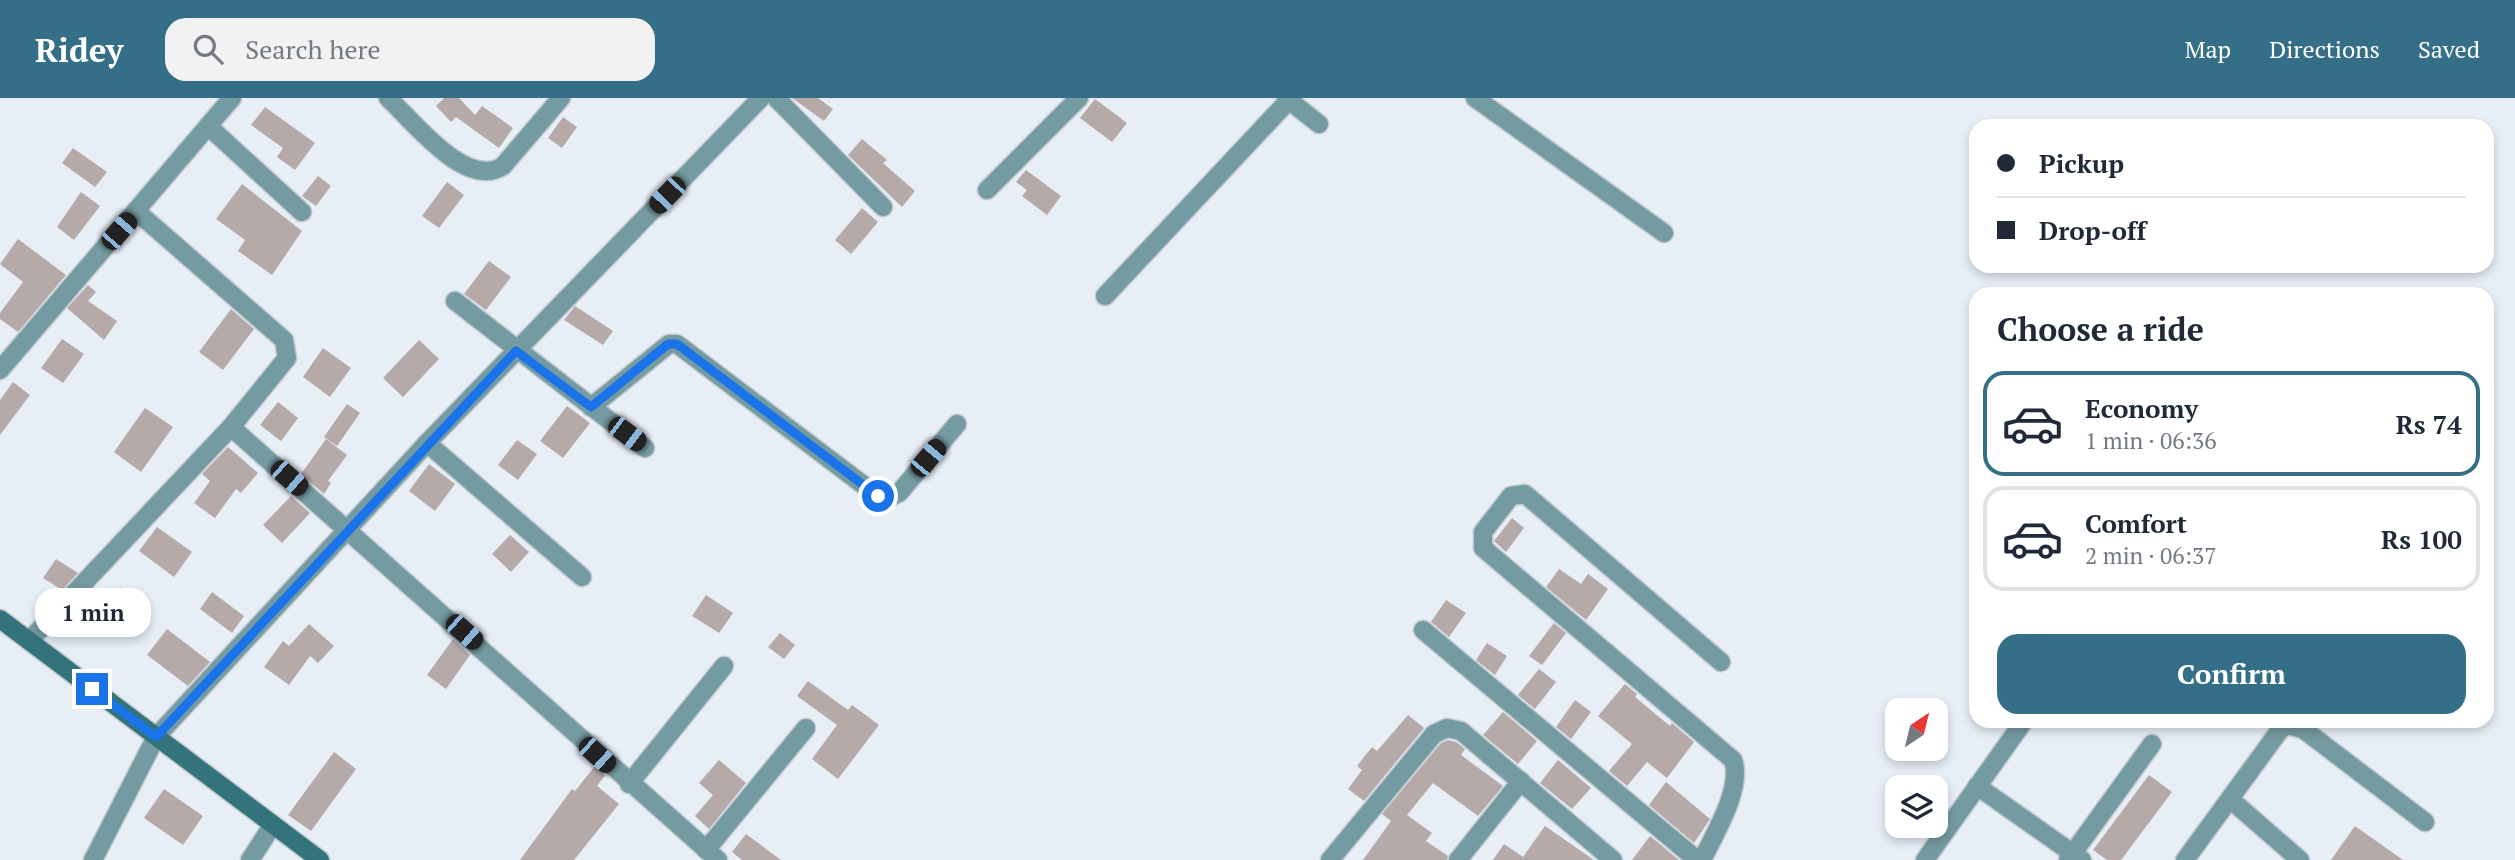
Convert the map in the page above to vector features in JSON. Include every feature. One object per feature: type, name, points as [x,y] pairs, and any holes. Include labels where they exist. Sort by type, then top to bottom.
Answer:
[{"type":"main road","points":[[0,619],[320,860]]},
{"type":"street","points":[[0,370],[232,98]]},
{"type":"street","points":[[391,99],[456,162],[483,173],[494,172],[503,166],[561,98]]},
{"type":"street","points":[[93,860],[156,737],[427,443],[761,98]]},
{"type":"street","points":[[776,98],[883,207]]},
{"type":"street","points":[[1475,98],[1664,233]]},
{"type":"street","points":[[987,190],[1076,99]]},
{"type":"street","points":[[1105,296],[1288,99],[1319,124]]},
{"type":"street","points":[[208,126],[302,212]]},
{"type":"street","points":[[29,642],[231,427],[285,364],[288,351],[284,340],[136,211]]},
{"type":"street","points":[[455,301],[516,351],[645,448]]},
{"type":"street","points":[[591,407],[668,344],[677,344],[878,496],[890,498],[899,493],[957,424]]},
{"type":"street","points":[[231,427],[523,684],[564,726],[629,784],[712,855],[806,728]]},
{"type":"street","points":[[427,443],[582,577]]},
{"type":"street","points":[[1423,630],[1699,860],[1722,821],[1736,775],[1734,760],[1483,548],[1483,531],[1511,496],[1525,495],[1721,662]]},
{"type":"street","points":[[629,784],[724,666]]},
{"type":"street","points":[[1330,860],[1434,734],[1447,728],[1461,731],[1608,858]]},
{"type":"street","points":[[1925,860],[2019,728]]},
{"type":"street","points":[[2185,860],[2283,728]]},
{"type":"street","points":[[2301,728],[2425,822]]},
{"type":"street","points":[[1977,786],[2074,858],[2152,744]]},
{"type":"street","points":[[1458,860],[1521,781]]},
{"type":"street","points":[[2231,800],[2300,860]]},
{"type":"street","points":[[250,860],[272,826]]},
{"type":"building","points":[[444,98],[459,98],[475,115],[482,106],[513,128],[499,148],[456,117],[451,122],[436,106]]},
{"type":"building","points":[[792,98],[818,98],[833,109],[824,121]]},
{"type":"building","points":[[1095,99],[1127,123],[1112,142],[1080,118]]},
{"type":"building","points":[[265,107],[315,143],[295,170],[277,157],[283,148],[251,125]]},
{"type":"building","points":[[563,117],[577,127],[562,148],[548,138]]},
{"type":"building","points":[[862,139],[887,160],[883,163],[915,191],[902,207],[848,155]]},
{"type":"building","points":[[73,148],[107,172],[95,187],[62,163]]},
{"type":"building","points":[[1026,170],[1061,196],[1047,215],[1022,196],[1027,190],[1016,182]]},
{"type":"building","points":[[318,176],[331,186],[316,206],[302,196]]},
{"type":"building","points":[[447,182],[464,195],[439,228],[422,216]]},
{"type":"building","points":[[242,184],[302,231],[272,275],[238,251],[245,240],[216,219]]},
{"type":"building","points":[[81,192],[100,206],[74,240],[57,227]]},
{"type":"building","points":[[862,208],[878,222],[851,254],[835,240]]},
{"type":"building","points":[[18,239],[66,275],[18,332],[0,319],[0,313],[23,282],[0,264]]},
{"type":"building","points":[[489,261],[511,277],[486,310],[464,294]]},
{"type":"building","points":[[88,285],[96,292],[88,301],[117,321],[104,340],[67,308]]},
{"type":"building","points":[[575,306],[613,331],[603,345],[564,320]]},
{"type":"building","points":[[231,309],[254,329],[223,370],[199,352]]},
{"type":"building","points":[[62,339],[84,354],[63,383],[41,368]]},
{"type":"building","points":[[419,340],[439,359],[403,397],[383,378]]},
{"type":"building","points":[[323,348],[351,368],[330,397],[303,377]]},
{"type":"building","points":[[13,382],[30,395],[0,435],[0,400]]},
{"type":"building","points":[[278,402],[298,418],[281,441],[260,425]]},
{"type":"building","points":[[347,404],[360,413],[337,446],[324,437]]},
{"type":"building","points":[[567,406],[590,423],[563,458],[540,441]]},
{"type":"building","points":[[145,408],[173,427],[141,472],[114,452]]},
{"type":"building","points":[[326,439],[347,455],[328,481],[331,483],[324,494],[301,474]]},
{"type":"building","points":[[517,440],[537,454],[518,480],[498,465]]},
{"type":"building","points":[[228,447],[258,473],[241,493],[236,489],[215,518],[194,503],[210,481],[202,474]]},
{"type":"building","points":[[429,464],[455,484],[435,511],[409,491]]},
{"type":"building","points":[[291,496],[310,513],[282,543],[263,525]]},
{"type":"building","points":[[1512,518],[1524,528],[1506,552],[1494,541]]},
{"type":"building","points":[[157,527],[192,552],[174,577],[139,551]]},
{"type":"building","points":[[510,535],[529,552],[511,572],[492,554]]},
{"type":"building","points":[[56,559],[78,573],[62,590],[43,578]]},
{"type":"building","points":[[1559,569],[1581,584],[1588,574],[1608,589],[1586,620],[1546,587]]},
{"type":"building","points":[[120,587],[146,609],[129,629],[103,606]]},
{"type":"building","points":[[212,592],[244,616],[232,633],[200,609]]},
{"type":"building","points":[[706,595],[733,613],[719,633],[692,616]]},
{"type":"building","points":[[1446,600],[1466,613],[1449,637],[1431,622]]},
{"type":"building","points":[[1554,623],[1566,633],[1542,665],[1529,656]]},
{"type":"building","points":[[309,624],[334,646],[318,663],[310,656],[289,685],[264,667],[283,641],[289,646]]},
{"type":"building","points":[[167,629],[210,662],[188,686],[147,655]]},
{"type":"building","points":[[780,633],[795,645],[784,659],[768,647]]},
{"type":"building","points":[[453,639],[470,655],[446,689],[427,675]]},
{"type":"building","points":[[1487,643],[1507,656],[1495,675],[1476,660]]},
{"type":"building","points":[[1539,669],[1556,682],[1535,709],[1518,695]]},
{"type":"building","points":[[808,681],[848,710],[852,705],[879,725],[838,779],[812,759],[837,725],[797,696]]},
{"type":"building","points":[[1625,684],[1637,694],[1635,697],[1694,742],[1667,778],[1647,762],[1627,786],[1609,771],[1632,744],[1598,716]]},
{"type":"building","points":[[1575,700],[1591,712],[1571,739],[1556,727]]},
{"type":"building","points":[[1503,712],[1537,741],[1518,764],[1483,735]]},
{"type":"building","points":[[1408,715],[1424,728],[1364,801],[1348,789],[1362,770],[1357,766],[1372,747],[1377,751]]},
{"type":"building","points":[[1448,740],[1465,749],[1461,755],[1503,786],[1478,816],[1433,783],[1407,815],[1432,833],[1426,841],[1448,856],[1447,860],[1363,860],[1391,821],[1382,814],[1441,743]]},
{"type":"building","points":[[334,752],[356,769],[311,831],[288,815]]},
{"type":"building","points":[[719,760],[746,783],[709,829],[695,816],[713,795],[699,783]]},
{"type":"building","points":[[1558,760],[1591,788],[1572,809],[1540,783]]},
{"type":"building","points":[[595,766],[605,775],[597,786],[619,804],[574,860],[520,860],[572,789],[575,791]]},
{"type":"building","points":[[2149,775],[2172,792],[2121,860],[2107,860],[2093,850]]},
{"type":"building","points":[[1666,782],[1710,819],[1694,843],[1649,805]]},
{"type":"building","points":[[164,789],[203,816],[183,845],[144,818]]},
{"type":"building","points":[[1545,826],[1594,860],[1493,860],[1504,844],[1523,857]]},
{"type":"building","points":[[2355,826],[2403,860],[2331,860]]},
{"type":"building","points":[[746,834],[781,860],[742,860],[732,852]]},
{"type":"building","points":[[1650,836],[1679,860],[1632,860]]},
{"type":"route","points":[[92,689],[156,737],[427,443],[516,351],[591,407],[668,344],[677,344],[878,496]]}]
